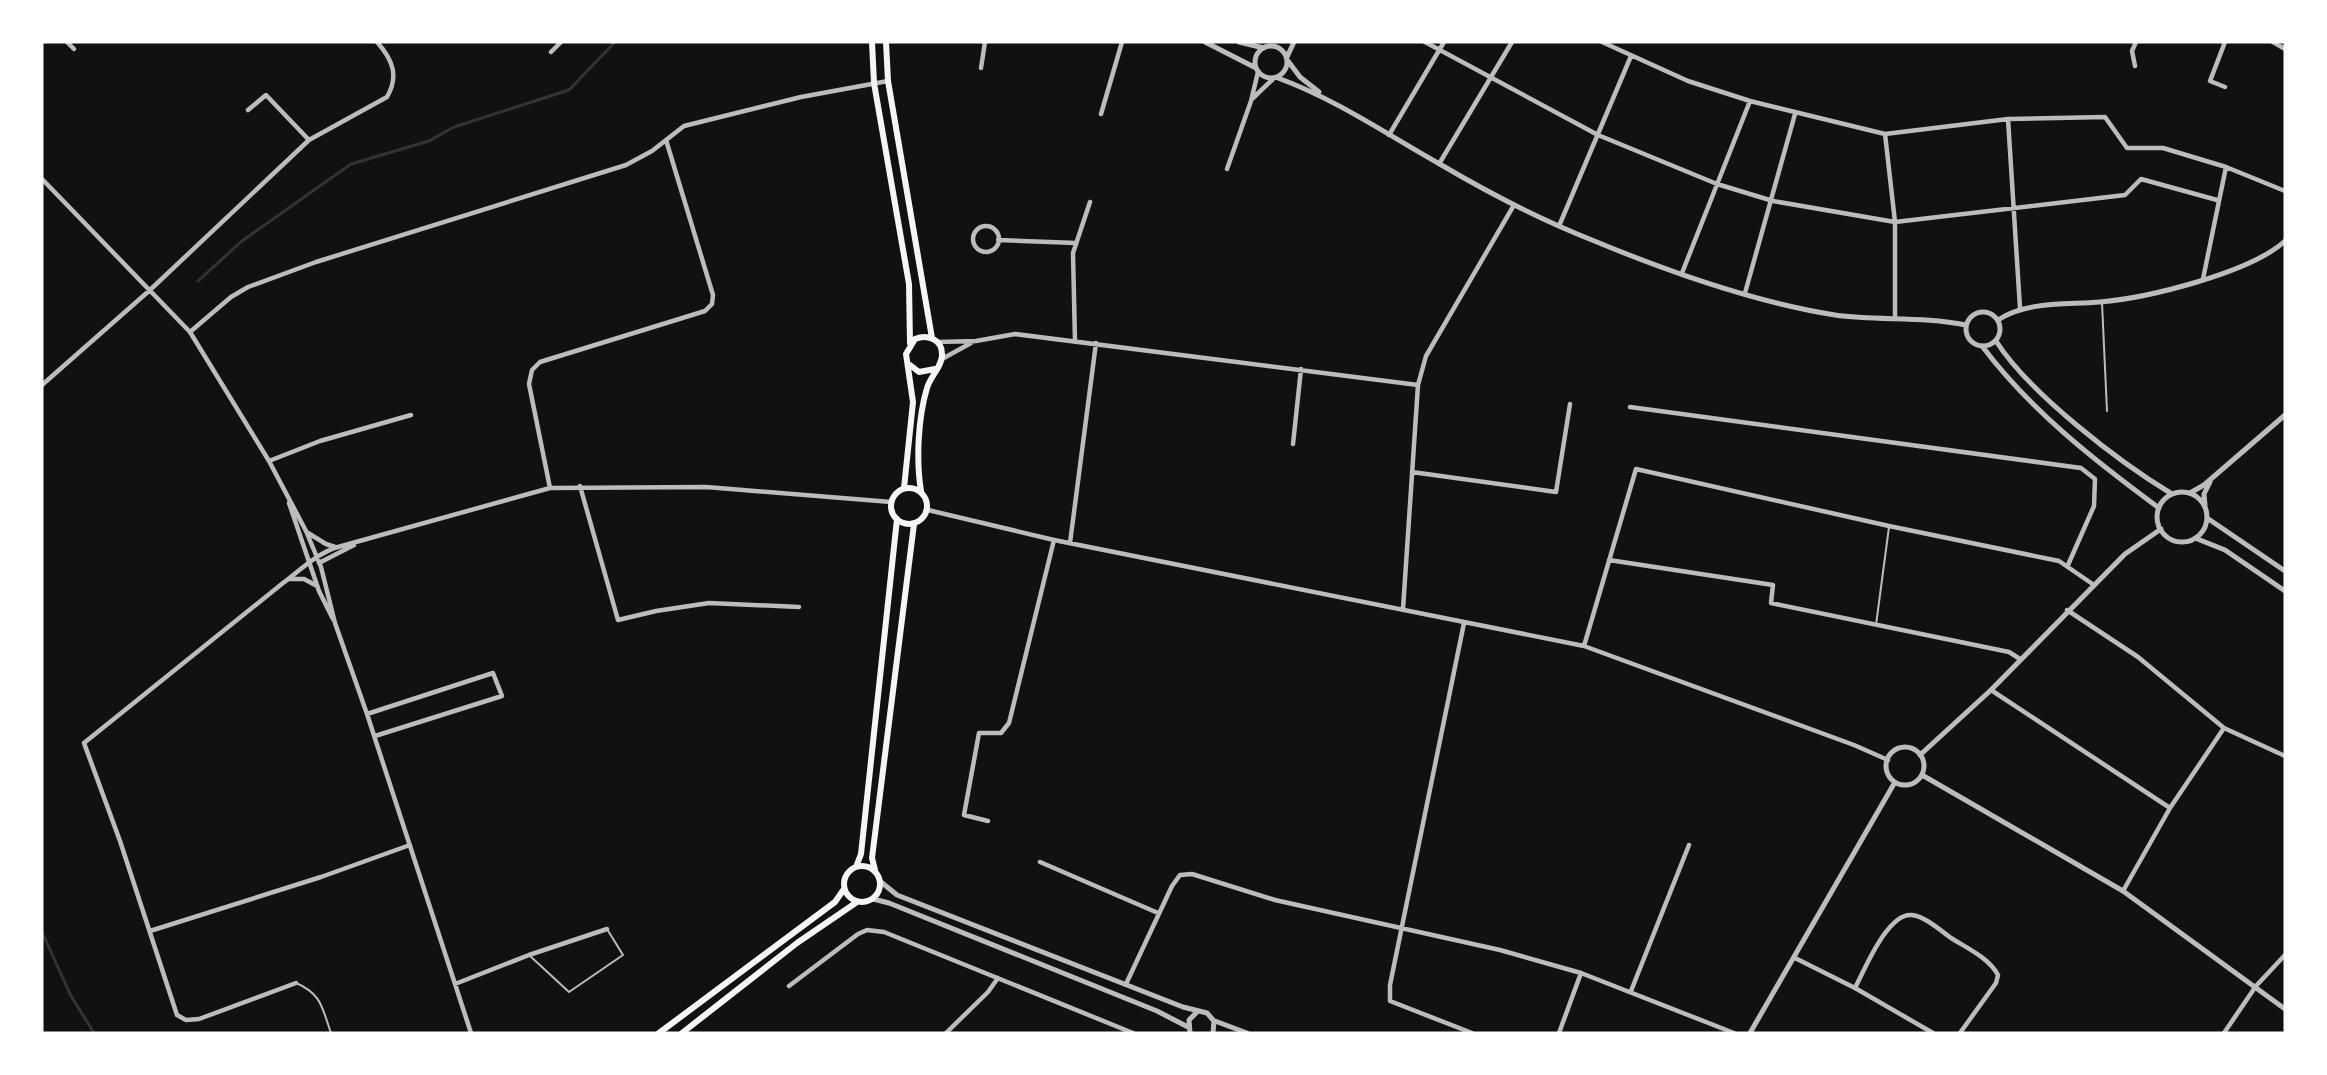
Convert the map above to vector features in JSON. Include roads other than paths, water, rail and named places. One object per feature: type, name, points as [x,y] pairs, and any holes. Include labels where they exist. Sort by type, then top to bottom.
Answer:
[{"type":"main road","points":[[872,42],[874,83],[909,284],[910,343],[906,354],[913,402],[904,488]]},
{"type":"main road","points":[[886,42],[888,81],[935,340],[942,359],[926,389],[923,405],[920,440],[921,491],[927,500],[928,510],[923,519],[914,524],[897,519],[893,514],[891,501],[898,491],[904,488],[921,491]]},
{"type":"main road","points":[[910,343],[921,337],[935,340]]},
{"type":"main road","points":[[909,365],[919,372],[936,369]]},
{"type":"main road","points":[[659,1033],[835,902],[844,888],[845,878],[856,867],[861,854],[897,519]]},
{"type":"main road","points":[[682,1033],[797,943],[857,902],[873,899],[879,892],[881,882],[875,870],[874,844],[914,524]]},
{"type":"main road","points":[[856,867],[868,866],[875,870]]},
{"type":"main road","points":[[844,888],[849,897],[857,902]]},
{"type":"street","points":[[67,42],[74,49]]},
{"type":"street","points":[[42,385],[150,290],[309,140],[387,97],[393,86],[392,63],[377,42]]},
{"type":"street","points":[[551,51],[561,42]]},
{"type":"street","points":[[981,68],[985,42]]},
{"type":"street","points":[[1101,114],[1122,42]]},
{"type":"street","points":[[1206,42],[1257,70],[1264,77],[1275,78],[1328,99]]},
{"type":"street","points":[[1241,42],[1264,48]]},
{"type":"street","points":[[1227,169],[1251,101],[1257,70],[1257,54],[1264,48],[1279,42]]},
{"type":"street","points":[[1251,101],[1285,71],[1294,42]]},
{"type":"street","points":[[1425,42],[1598,135],[1717,184],[1773,201],[1895,222],[2125,195],[2141,179],[2217,200]]},
{"type":"street","points":[[1389,135],[1444,42]]},
{"type":"street","points":[[1438,164],[1512,42]]},
{"type":"street","points":[[1602,42],[1688,81],[1750,102],[1885,134],[2008,119],[2105,117],[2127,148],[2163,148],[2226,167],[2285,191]]},
{"type":"street","points":[[2135,66],[2132,51],[2136,42]]},
{"type":"street","points":[[2225,42],[2210,81],[2225,87]]},
{"type":"street","points":[[2273,42],[2285,49]]},
{"type":"street","points":[[1272,46],[1281,49],[1300,77],[1328,99],[1438,164],[1559,226],[1682,273],[1745,293],[1838,315],[1895,317],[1966,325]]},
{"type":"street","points":[[1559,226],[1631,56]]},
{"type":"street","points":[[190,332],[218,307],[248,286],[316,262],[626,165],[652,152],[684,126],[778,103],[888,81]]},
{"type":"street","points":[[248,110],[266,95],[309,140]]},
{"type":"street","points":[[1682,273],[1750,102]]},
{"type":"street","points":[[1745,293],[1796,114]]},
{"type":"street","points":[[2008,119],[2020,308]]},
{"type":"street","points":[[1885,134],[1895,222],[1895,317]]},
{"type":"street","points":[[550,488],[529,384],[532,370],[540,362],[705,311],[712,304],[713,295],[666,140]]},
{"type":"street","points":[[2203,279],[2217,200],[2226,167]]},
{"type":"street","points":[[42,179],[190,332],[269,461],[306,531],[319,563],[335,623],[375,736],[471,1033]]},
{"type":"street","points":[[1075,341],[1072,278],[1076,243],[1090,202]]},
{"type":"street","points":[[1403,609],[1418,385],[1426,356],[1514,204]]},
{"type":"street","points":[[986,226],[993,229],[998,240],[995,248],[986,252],[976,248],[973,240],[978,229],[986,226]]},
{"type":"street","points":[[998,240],[1076,243]]},
{"type":"street","points":[[1998,320],[2020,308],[2102,302],[2170,290],[2251,261],[2285,241]]},
{"type":"street","points":[[1982,346],[1996,341],[2000,333],[1998,320],[1991,313],[1983,311],[1974,314],[1966,325],[1969,339],[1982,346],[2008,378],[2058,429],[2159,508]]},
{"type":"street","points":[[935,340],[976,341],[1015,334],[1418,385]]},
{"type":"street","points":[[942,359],[976,341]]},
{"type":"street","points":[[1996,341],[2009,360],[2068,417],[2139,473],[2172,494],[2190,493],[2212,478],[2285,415]]},
{"type":"street","points":[[1070,543],[1096,344]]},
{"type":"street","points":[[1293,444],[1301,369]]},
{"type":"street","points":[[1412,472],[1556,492],[1570,404]]},
{"type":"street","points":[[1630,407],[2081,468],[2095,479],[2096,496],[2068,565]]},
{"type":"street","points":[[269,461],[320,441],[411,415]]},
{"type":"street","points":[[1584,646],[1636,469],[2068,565],[2094,585]]},
{"type":"street","points":[[2195,538],[2204,530],[2207,518],[2204,494],[2212,478]]},
{"type":"street","points":[[580,486],[618,620],[656,611],[710,603],[799,607]]},
{"type":"street","points":[[296,983],[199,1019],[186,1020],[177,1015],[84,742],[310,564],[316,556],[338,547],[550,488],[580,486],[706,487],[891,501]]},
{"type":"street","points":[[286,492],[317,586],[335,623]]},
{"type":"street","points":[[2190,493],[2205,506]]},
{"type":"street","points":[[2172,494],[2159,508],[2158,519],[2161,529],[2176,541],[2195,538],[2225,550],[2285,591]]},
{"type":"street","points":[[928,510],[1054,540],[1584,646],[1854,745],[1888,760]]},
{"type":"street","points":[[2207,518],[2285,571]]},
{"type":"street","points":[[1920,754],[1991,690],[2067,610],[2137,543],[2161,529]]},
{"type":"street","points":[[306,531],[326,544],[338,547]]},
{"type":"street","points":[[988,822],[964,815],[979,733],[1002,733],[1009,723],[1054,540]]},
{"type":"street","points":[[310,564],[319,563],[360,541]]},
{"type":"street","points":[[1609,560],[1773,585],[1771,603],[2009,652],[2020,659]]},
{"type":"street","points":[[287,580],[304,579],[317,586]]},
{"type":"street","points":[[2067,610],[2138,657],[2224,728],[2285,756]]},
{"type":"street","points":[[1464,623],[1390,985],[1390,1001],[1472,1033]]},
{"type":"street","points":[[367,714],[493,672],[502,696],[375,736]]},
{"type":"street","points":[[1991,690],[2170,808]]},
{"type":"street","points":[[2123,891],[2170,808],[2224,728]]},
{"type":"street","points":[[1901,748],[1912,749],[1920,754],[1924,763],[1923,775],[1910,785],[1895,782],[1888,772],[1888,760],[1891,754],[1901,748]]},
{"type":"street","points":[[1923,775],[2123,891],[2285,1009]]},
{"type":"street","points":[[1750,1033],[1895,782]]},
{"type":"street","points":[[150,931],[321,877],[410,845]]},
{"type":"street","points":[[1631,991],[1689,845]]},
{"type":"street","points":[[1040,861],[1158,914]]},
{"type":"street","points":[[1126,984],[1158,914],[1180,875],[1192,874],[1275,900],[1500,950],[1581,973],[1734,1033]]},
{"type":"street","points":[[881,882],[897,895],[1197,1012],[1207,1013],[1214,1021],[1247,1033]]},
{"type":"street","points":[[873,899],[899,907],[1136,1002],[1189,1030],[1189,1020],[1197,1012]]},
{"type":"street","points":[[1855,987],[1888,928],[1905,915],[1920,917],[1988,963],[1998,975],[1996,983],[1960,1033]]},
{"type":"street","points":[[455,984],[529,955],[607,929]]},
{"type":"street","points":[[789,986],[858,934],[872,930],[884,932],[1133,1033]]},
{"type":"street","points":[[2224,1033],[2256,986],[2285,955]]},
{"type":"street","points":[[1795,958],[1855,987],[1933,1033]]},
{"type":"street","points":[[1559,1033],[1581,973]]},
{"type":"street","points":[[946,1033],[988,992],[998,978]]},
{"type":"street","points":[[1213,1033],[1214,1021]]},
{"type":"lane","points":[[2102,302],[2107,411]]},
{"type":"lane","points":[[1876,625],[1889,526]]},
{"type":"lane","points":[[529,955],[569,992],[623,955],[607,929]]},
{"type":"lane","points":[[296,983],[312,990],[320,1002],[331,1033]]},
{"type":"waterway","points":[[198,281],[242,241],[351,164],[429,141],[454,127],[569,90],[615,42]]},
{"type":"waterway","points":[[42,932],[71,996],[94,1033]]}]
